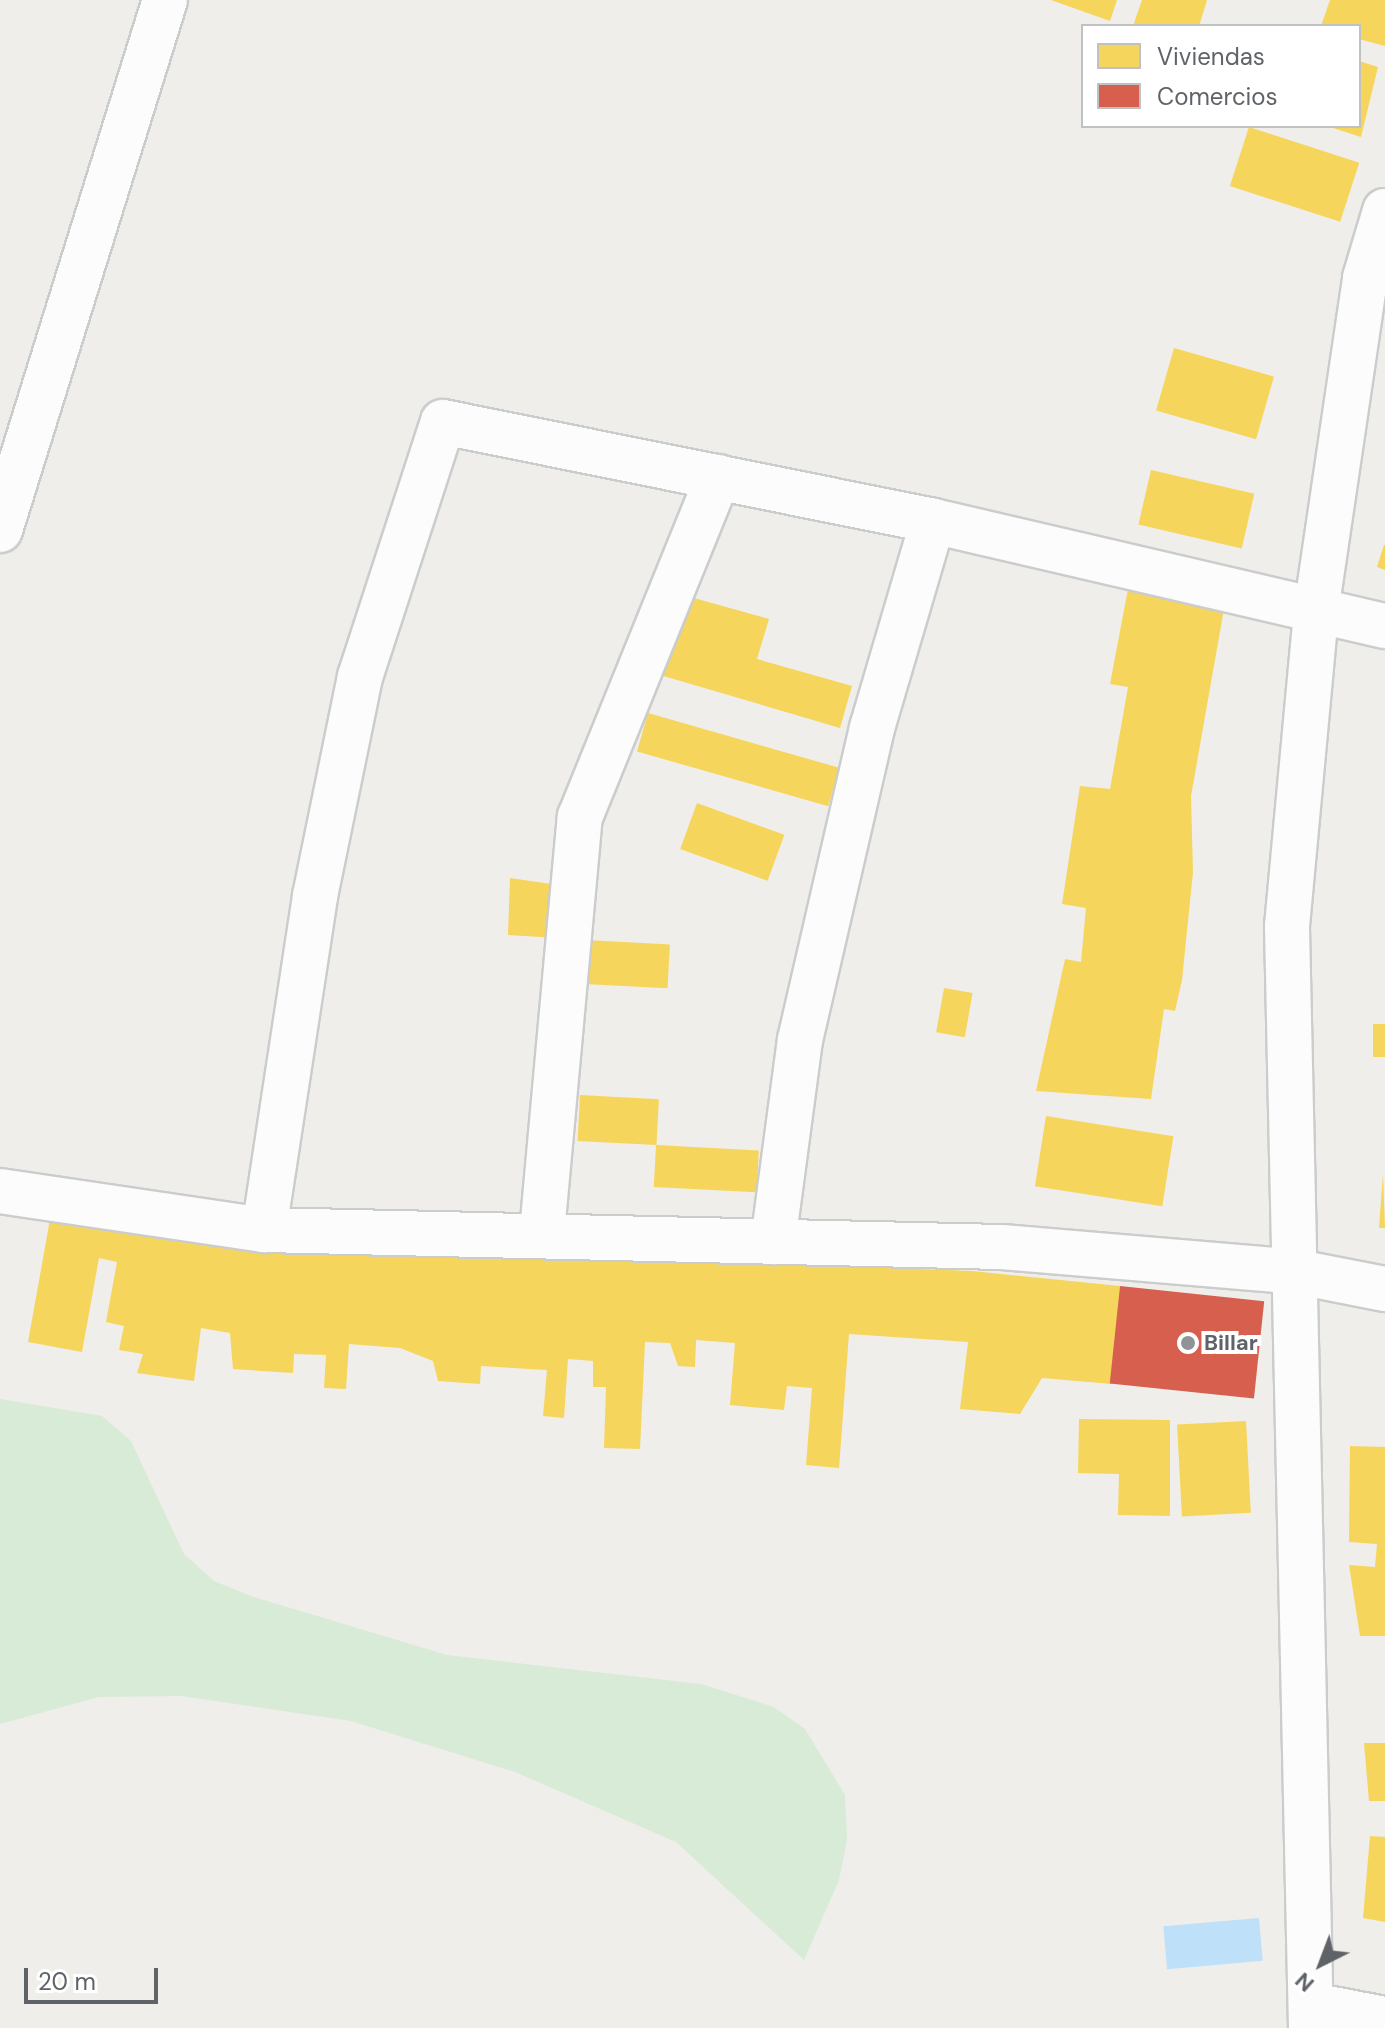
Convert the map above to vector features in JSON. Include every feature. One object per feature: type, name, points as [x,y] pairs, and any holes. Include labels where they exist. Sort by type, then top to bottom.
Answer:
[{"type":"street","points":[[0,530],[165,0]]},
{"type":"street","points":[[1385,211],[1365,278],[1316,611],[1287,926],[1298,1272],[1311,2017],[1385,2019]]},
{"type":"street","points":[[264,1230],[315,896],[360,677],[443,422],[933,521],[1385,626]]},
{"type":"street","points":[[542,1232],[580,817],[718,477]]},
{"type":"street","points":[[773,1242],[800,1040],[872,728],[933,521]]},
{"type":"street","points":[[0,1191],[264,1230],[542,1232],[773,1242],[1002,1247],[1298,1272],[1385,1289]]},
{"type":"green space","points":[[0,1399],[102,1416],[131,1441],[184,1554],[214,1581],[251,1596],[447,1655],[701,1684],[774,1707],[805,1729],[845,1795],[847,1840],[839,1880],[804,1960],[676,1842],[515,1772],[351,1721],[181,1696],[99,1697],[0,1724]]},
{"type":"water","points":[[1259,1918],[1263,1961],[1167,1969],[1163,1926]]},
{"type":"building: Viviendas","points":[[1051,0],[1117,0],[1110,21]]},
{"type":"building: Viviendas","points":[[1142,0],[1207,0],[1200,24],[1134,24]]},
{"type":"building: Viviendas","points":[[1330,0],[1385,0],[1385,46],[1361,40],[1361,24],[1322,24]]},
{"type":"building: Viviendas","points":[[1361,62],[1378,67],[1361,137],[1333,128],[1361,128]]},
{"type":"building: Viviendas","points":[[1249,128],[1359,163],[1340,222],[1230,186]]},
{"type":"building: Viviendas","points":[[1174,348],[1274,377],[1256,439],[1156,410]]},
{"type":"building: Viviendas","points":[[1151,470],[1254,494],[1242,548],[1138,525]]},
{"type":"building: Viviendas","points":[[1385,545],[1385,570],[1377,567]]},
{"type":"building: Viviendas","points":[[1131,573],[1227,592],[1191,796],[1193,872],[1182,980],[1175,1011],[1164,1009],[1151,1099],[1036,1091],[1065,959],[1081,962],[1086,908],[1062,904],[1080,786],[1110,789],[1128,687],[1110,684]]},
{"type":"building: Viviendas","points":[[683,595],[769,619],[757,659],[852,686],[840,728],[660,675]]},
{"type":"building: Viviendas","points":[[648,713],[839,768],[828,806],[637,751]]},
{"type":"building: Viviendas","points":[[697,803],[784,835],[768,881],[680,849]]},
{"type":"building: Viviendas","points":[[510,878],[565,886],[557,938],[508,935]]},
{"type":"building: Viviendas","points":[[586,940],[670,944],[668,988],[584,984]]},
{"type":"building: Viviendas","points":[[944,988],[973,993],[965,1037],[936,1032]]},
{"type":"building: Viviendas","points":[[1373,1024],[1385,1024],[1385,1057],[1373,1057]]},
{"type":"building: Viviendas","points":[[580,1095],[659,1099],[656,1145],[578,1141]]},
{"type":"building: Viviendas","points":[[1046,1116],[1173,1136],[1162,1206],[1035,1186]]},
{"type":"building: Viviendas","points":[[656,1145],[759,1150],[757,1192],[654,1187]]},
{"type":"building: Viviendas","points":[[1383,1174],[1385,1228],[1379,1228]]},
{"type":"building: Viviendas","points":[[52,1208],[417,1250],[972,1271],[1120,1286],[1112,1384],[1042,1378],[1020,1414],[960,1409],[968,1342],[849,1334],[839,1468],[806,1465],[812,1388],[787,1386],[784,1410],[730,1405],[735,1343],[696,1340],[695,1367],[678,1366],[670,1343],[645,1342],[640,1449],[604,1448],[606,1387],[593,1387],[593,1361],[568,1359],[564,1418],[543,1416],[547,1370],[481,1366],[480,1384],[438,1381],[433,1361],[400,1348],[349,1344],[346,1389],[324,1388],[326,1355],[294,1354],[293,1373],[233,1369],[230,1333],[201,1328],[194,1381],[137,1373],[143,1354],[119,1350],[124,1326],[106,1322],[117,1262],[99,1258],[82,1352],[28,1342]]},
{"type":"building: Viviendas","points":[[1079,1419],[1170,1420],[1170,1516],[1118,1515],[1119,1474],[1078,1473]]},
{"type":"building: Viviendas","points":[[1246,1421],[1251,1513],[1182,1516],[1177,1425]]},
{"type":"building: Viviendas","points":[[1350,1446],[1385,1447],[1385,1636],[1360,1636],[1349,1565],[1375,1567],[1377,1544],[1349,1542]]},
{"type":"building: Viviendas","points":[[1364,1743],[1385,1743],[1385,1801],[1369,1801]]},
{"type":"building: Viviendas","points":[[1370,1836],[1385,1837],[1385,1922],[1363,1918]]},
{"type":"building: Comercios","name":"Billar","points":[[1120,1286],[1264,1301],[1254,1399],[1110,1383]]},
{"type":"place","name":"Billar","points":[[1188,1343]]}]
